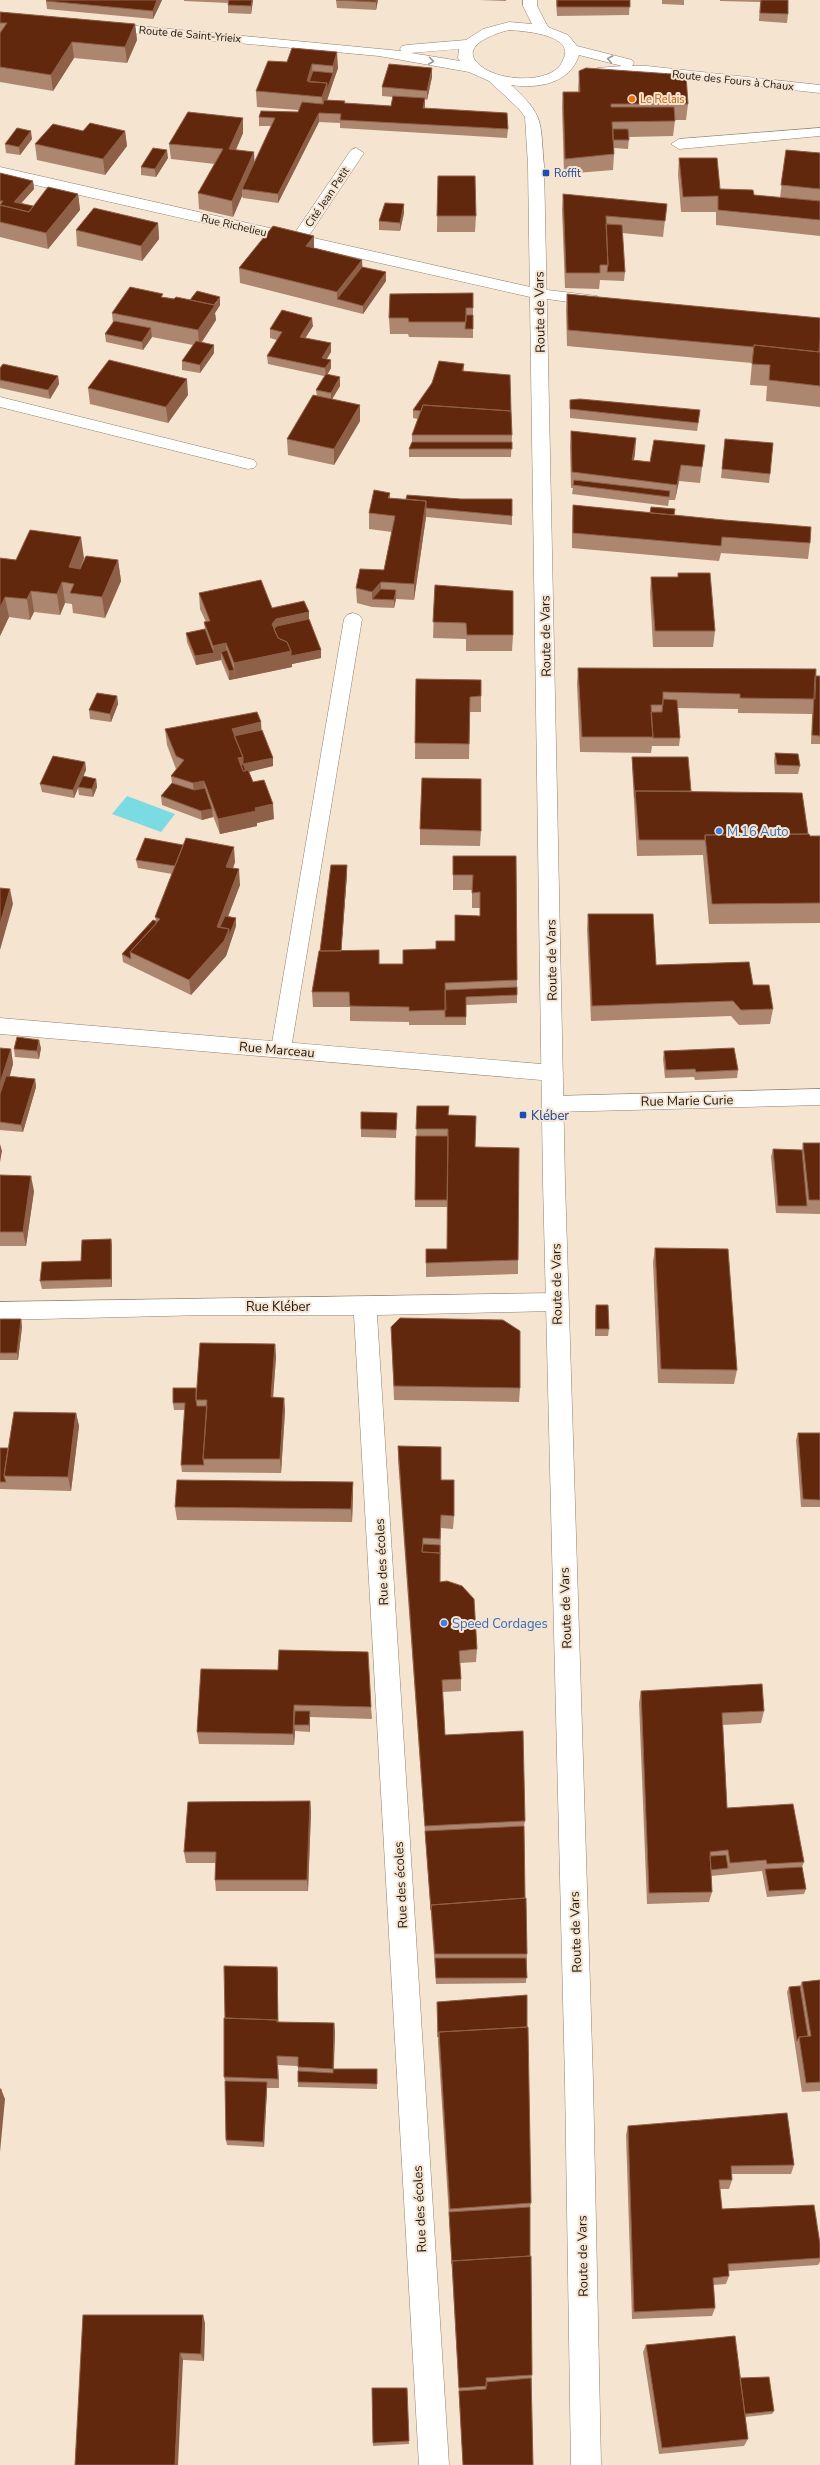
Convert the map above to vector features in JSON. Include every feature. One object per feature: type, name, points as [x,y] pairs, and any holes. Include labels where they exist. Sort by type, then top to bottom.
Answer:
[{"type":"street","points":[[509,26],[530,3],[542,29]]},
{"type":"street","name":"Route de Saint-Yrieix","points":[[91,25],[379,52],[474,68],[494,78]]},
{"type":"street","points":[[474,68],[465,56],[470,44],[478,36],[509,26],[526,26],[542,29],[566,41],[571,49],[572,57],[568,66],[561,72]]},
{"type":"street","name":"Route de Saint-Yrieix","points":[[379,52],[470,44]]},
{"type":"street","name":"Route des Fours à Chaux","points":[[571,49],[623,61],[647,70]]},
{"type":"street","name":"Route des Fours à Chaux","points":[[494,78],[507,82],[536,81],[561,72],[583,70],[615,72],[647,70],[820,89]]},
{"type":"street","name":"Route de Vars","points":[[494,78],[525,106],[532,117],[536,158],[554,1104],[556,1302],[578,2065],[586,2465]]},
{"type":"street","points":[[525,106],[536,81]]},
{"type":"street","points":[[679,144],[820,132]]},
{"type":"street","name":"Cité Jean Petit","points":[[298,240],[356,153]]},
{"type":"street","name":"Rue Richelieu","points":[[0,172],[539,294],[610,302]]},
{"type":"street","points":[[0,402],[248,464]]},
{"type":"street","points":[[281,1049],[353,619]]},
{"type":"street","name":"Rue Marceau","points":[[0,1026],[281,1049],[553,1074]]},
{"type":"street","name":"Rue Marie Curie","points":[[554,1104],[820,1097]]},
{"type":"street","name":"Rue Kléber","points":[[0,1311],[206,1306],[365,1306],[556,1302]]},
{"type":"street","name":"Rue des écoles","points":[[365,1306],[434,2465]]},
{"type":"water","points":[[127,796],[175,814],[161,832],[112,814]]},
{"type":"building","points":[[157,0],[153,11],[46,1]]},
{"type":"building","points":[[229,0],[252,0],[251,6],[228,5]]},
{"type":"building","points":[[336,0],[376,0],[376,2]]},
{"type":"building","points":[[557,0],[630,0],[630,7],[557,7]]},
{"type":"building","points":[[761,0],[788,0],[788,14],[760,13]]},
{"type":"building","points":[[0,12],[135,24],[125,47],[72,42],[51,75],[0,67],[0,33],[7,23],[0,23]]},
{"type":"building","points":[[292,48],[337,52],[333,66],[312,64],[307,81],[327,83],[322,97],[256,91],[268,61],[287,62]]},
{"type":"building","points":[[389,64],[432,68],[427,91],[382,87]]},
{"type":"building","points":[[586,68],[686,75],[688,104],[611,104],[611,107],[674,107],[675,121],[612,122],[614,154],[565,159],[563,92],[580,92],[579,71]]},
{"type":"building","points":[[313,71],[333,73],[327,90],[327,83],[309,82]]},
{"type":"building","points":[[393,96],[425,98],[423,108],[507,113],[508,129],[340,120],[341,114],[319,113],[278,194],[242,189],[275,118],[259,117],[261,111],[298,112],[302,102],[323,104],[324,100],[345,101],[344,103],[391,106]]},
{"type":"building","points":[[188,112],[243,118],[229,149],[254,152],[232,201],[198,193],[223,149],[169,144]]},
{"type":"building","points":[[90,123],[125,131],[103,159],[35,144],[53,124],[83,131]]},
{"type":"building","points":[[17,128],[31,131],[19,147],[5,144]]},
{"type":"building","points":[[613,129],[628,129],[629,140],[613,140]]},
{"type":"building","points":[[153,148],[167,150],[155,169],[141,167]]},
{"type":"building","points":[[786,150],[820,153],[820,189],[781,185]]},
{"type":"building","points":[[679,158],[717,158],[720,189],[753,190],[754,195],[820,201],[820,220],[718,210],[718,196],[683,197]]},
{"type":"building","points":[[0,173],[33,181],[14,202],[33,206],[29,212],[0,205],[3,201],[0,201]]},
{"type":"building","points":[[438,176],[475,176],[476,216],[437,216]]},
{"type":"building","points":[[48,187],[78,194],[46,233],[0,222],[0,205],[29,212]]},
{"type":"building","points":[[563,194],[667,204],[665,221],[606,216],[608,265],[600,265],[600,273],[566,273]]},
{"type":"building","points":[[385,203],[404,204],[400,223],[379,221]]},
{"type":"building","points":[[94,208],[158,223],[141,246],[76,230]]},
{"type":"building","points":[[606,224],[622,225],[625,272],[607,272]]},
{"type":"building","points":[[273,226],[314,236],[306,246],[362,260],[337,292],[239,268]]},
{"type":"building","points":[[362,267],[386,272],[363,306],[337,299]]},
{"type":"building","points":[[130,287],[163,294],[161,297],[174,299],[176,297],[215,305],[198,330],[112,313]]},
{"type":"building","points":[[197,291],[220,297],[214,305],[190,300]]},
{"type":"building","points":[[473,293],[473,308],[466,308],[466,322],[409,322],[408,318],[389,318],[390,294]]},
{"type":"building","points":[[567,294],[820,318],[819,352],[754,345],[754,347],[568,330]]},
{"type":"building","points":[[282,310],[312,318],[300,337],[331,343],[322,358],[331,360],[325,368],[267,356],[282,332],[270,329]]},
{"type":"building","points":[[466,315],[473,315],[473,329],[465,329]]},
{"type":"building","points":[[114,321],[151,328],[142,342],[105,334]]},
{"type":"building","points":[[196,341],[214,345],[200,365],[182,361]]},
{"type":"building","points":[[754,345],[820,352],[820,386],[769,380],[770,365],[752,364]]},
{"type":"building","points":[[109,360],[187,379],[166,407],[88,388]]},
{"type":"building","points":[[439,361],[464,364],[462,371],[510,375],[511,411],[423,405],[421,411],[413,410],[432,383]]},
{"type":"building","points":[[3,364],[58,376],[48,390],[0,380],[0,368]]},
{"type":"building","points":[[326,374],[340,377],[331,393],[316,390]]},
{"type":"building","points":[[313,395],[360,405],[334,449],[287,439]]},
{"type":"building","points":[[580,399],[700,410],[698,423],[570,409],[570,400]]},
{"type":"building","points":[[423,405],[511,411],[512,435],[412,435]]},
{"type":"building","points":[[571,431],[636,438],[632,460],[650,462],[654,440],[705,445],[702,467],[681,465],[677,485],[572,472]]},
{"type":"building","points":[[725,439],[773,443],[770,474],[722,469]]},
{"type":"building","points":[[412,442],[512,442],[512,449],[409,449]]},
{"type":"building","points":[[574,480],[670,491],[669,497],[573,485]]},
{"type":"building","points":[[374,490],[390,493],[388,498],[426,501],[414,584],[381,582],[372,592],[356,588],[360,569],[384,570],[395,516],[369,513]]},
{"type":"building","points":[[407,495],[461,499],[512,499],[512,516],[426,508],[426,501],[406,499]]},
{"type":"building","points":[[573,505],[811,527],[810,543],[722,537],[721,546],[573,533]]},
{"type":"building","points":[[651,507],[675,509],[674,515],[650,513]]},
{"type":"building","points":[[30,530],[81,537],[69,567],[80,569],[86,556],[118,560],[102,597],[70,593],[74,584],[62,582],[57,594],[31,591],[27,599],[5,597],[0,608],[0,558],[16,560]]},
{"type":"building","points":[[678,573],[710,573],[715,631],[655,631],[651,577],[678,577]]},
{"type":"building","points":[[261,580],[272,608],[304,601],[309,612],[276,619],[272,624],[278,638],[287,642],[291,651],[234,663],[226,643],[213,646],[204,622],[210,621],[199,593]]},
{"type":"building","points":[[435,585],[513,591],[513,635],[467,635],[466,623],[433,622]]},
{"type":"building","points":[[381,589],[396,590],[394,600],[372,599]]},
{"type":"building","points":[[309,619],[321,650],[291,656],[291,651],[287,642],[278,638],[274,629],[277,626]]},
{"type":"building","points":[[205,629],[214,653],[195,656],[186,633]]},
{"type":"building","points":[[227,650],[234,670],[229,671],[221,652]]},
{"type":"building","points":[[578,668],[816,669],[815,699],[740,698],[740,694],[663,692],[663,705],[651,705],[653,737],[582,737]]},
{"type":"building","points":[[815,676],[820,676],[820,736],[812,735]]},
{"type":"building","points":[[416,679],[481,680],[481,696],[470,697],[469,744],[415,743]]},
{"type":"building","points":[[97,693],[117,696],[110,714],[89,710]]},
{"type":"building","points":[[663,699],[677,700],[680,738],[653,738],[651,712],[662,712]]},
{"type":"building","points":[[257,712],[261,722],[232,729],[243,757],[238,758],[243,771],[248,770],[253,782],[264,780],[273,804],[255,808],[256,811],[218,819],[204,781],[193,783],[171,776],[184,760],[176,756],[165,729]]},
{"type":"building","points":[[262,730],[273,758],[243,764],[243,757],[234,736]]},
{"type":"building","points":[[775,753],[798,754],[800,766],[777,765]]},
{"type":"building","points":[[53,756],[85,762],[73,790],[40,784]]},
{"type":"building","points":[[632,757],[688,757],[691,791],[635,791],[635,798]]},
{"type":"building","points":[[243,764],[246,771],[243,771],[241,765]]},
{"type":"building","points":[[83,776],[96,779],[92,789],[78,787]]},
{"type":"building","points":[[422,778],[481,779],[481,831],[420,829]]},
{"type":"building","points":[[172,783],[194,790],[205,788],[212,809],[201,811],[161,796]]},
{"type":"building","name":"M.16 Auto","points":[[635,791],[802,793],[808,834],[705,835],[705,840],[639,840]]},
{"type":"building","points":[[809,834],[810,836],[820,836],[820,903],[712,904],[705,835]]},
{"type":"building","points":[[145,838],[183,845],[175,866],[136,860]]},
{"type":"building","points":[[186,838],[234,847],[226,867],[239,869],[217,927],[229,929],[224,941],[189,980],[130,952],[160,919],[155,917]]},
{"type":"building","points":[[453,856],[516,856],[517,980],[445,983],[446,1010],[409,1011],[409,1007],[350,1006],[349,992],[312,992],[319,951],[379,950],[379,964],[403,964],[403,950],[436,949],[436,941],[455,941],[455,915],[480,916],[480,892],[472,893],[473,875],[453,875]]},
{"type":"building","points":[[331,865],[347,865],[341,951],[320,951]]},
{"type":"building","points":[[0,888],[10,889],[0,924]]},
{"type":"building","points":[[588,914],[653,914],[656,965],[749,962],[753,985],[769,985],[773,1009],[741,1010],[733,1001],[592,1006]]},
{"type":"building","points":[[225,916],[236,918],[229,936],[229,929],[220,927]]},
{"type":"building","points":[[153,920],[156,921],[156,924],[130,952],[131,959],[122,954]]},
{"type":"building","points":[[517,987],[517,995],[466,997],[466,1017],[445,1017],[445,990]]},
{"type":"building","points":[[17,1037],[39,1040],[37,1051],[14,1049]]},
{"type":"building","points":[[0,1048],[11,1049],[0,1083]]},
{"type":"building","points":[[734,1048],[738,1070],[696,1072],[695,1069],[666,1070],[664,1051]]},
{"type":"building","points":[[6,1076],[35,1079],[21,1125],[0,1122],[0,1094]]},
{"type":"building","points":[[417,1106],[449,1106],[448,1115],[476,1116],[475,1147],[519,1148],[518,1260],[426,1263],[426,1249],[447,1249],[448,1129],[416,1129]]},
{"type":"building","points":[[361,1112],[397,1113],[396,1130],[361,1129]]},
{"type":"building","points":[[416,1136],[448,1136],[447,1200],[415,1200]]},
{"type":"building","points":[[803,1143],[820,1143],[820,1200],[809,1200]]},
{"type":"building","points":[[773,1149],[802,1150],[807,1206],[778,1206]]},
{"type":"building","points":[[0,1175],[31,1176],[23,1232],[0,1232]]},
{"type":"building","points":[[111,1239],[111,1279],[40,1281],[42,1262],[81,1261],[82,1240]]},
{"type":"building","points":[[655,1248],[728,1249],[737,1370],[661,1369]]},
{"type":"building","points":[[596,1305],[608,1305],[609,1329],[596,1329]]},
{"type":"building","points":[[400,1318],[503,1320],[520,1331],[520,1388],[394,1386],[391,1327]]},
{"type":"building","points":[[0,1319],[21,1319],[17,1353],[0,1353]]},
{"type":"building","points":[[200,1343],[275,1344],[271,1397],[284,1398],[280,1459],[203,1459],[207,1400],[196,1400]]},
{"type":"building","points":[[173,1388],[196,1388],[197,1406],[207,1406],[203,1459],[204,1465],[181,1465],[185,1403],[173,1403]]},
{"type":"building","points":[[14,1412],[76,1413],[68,1477],[4,1476]]},
{"type":"building","points":[[798,1433],[820,1433],[820,1500],[803,1499]]},
{"type":"building","points":[[398,1446],[441,1447],[441,1480],[454,1480],[454,1516],[441,1515],[440,1539],[423,1538],[422,1552],[440,1553],[440,1582],[447,1581],[462,1586],[474,1599],[477,1649],[459,1651],[461,1679],[442,1680],[445,1735],[523,1731],[525,1821],[425,1826]]},
{"type":"building","points":[[0,1448],[8,1448],[4,1476],[6,1482],[0,1482]]},
{"type":"building","points":[[177,1480],[353,1482],[351,1509],[175,1507]]},
{"type":"building","points":[[423,1544],[440,1545],[440,1553],[422,1552]]},
{"type":"building","points":[[279,1650],[368,1652],[371,1707],[294,1705],[293,1734],[197,1732],[201,1669],[278,1670]]},
{"type":"building","points":[[762,1684],[764,1711],[722,1713],[727,1808],[793,1804],[804,1862],[767,1864],[766,1860],[730,1863],[728,1850],[710,1852],[712,1892],[649,1893],[641,1691]]},
{"type":"building","points":[[295,1711],[310,1711],[309,1725],[294,1725]]},
{"type":"building","points":[[310,1801],[307,1880],[215,1880],[216,1852],[184,1852],[188,1802]]},
{"type":"building","points":[[524,1826],[525,1898],[431,1905],[431,1910],[425,1831]]},
{"type":"building","points":[[726,1855],[728,1868],[711,1870],[710,1856]]},
{"type":"building","points":[[802,1867],[806,1889],[769,1891],[765,1869]]},
{"type":"building","points":[[526,1898],[527,1954],[435,1954],[431,1905]]},
{"type":"building","points":[[435,1958],[526,1958],[527,1978],[436,1978]]},
{"type":"building","points":[[224,1966],[277,1967],[278,2022],[277,2020],[225,2018]]},
{"type":"building","points":[[820,1980],[820,2082],[806,2083],[799,2037],[811,2036],[802,1982]]},
{"type":"building","points":[[800,1986],[808,2036],[799,2037],[797,2041],[789,1987]]},
{"type":"building","points":[[527,1995],[527,2027],[439,2032],[438,2037],[437,2002]]},
{"type":"building","points":[[224,2018],[277,2020],[277,2022],[334,2023],[333,2069],[298,2067],[298,2057],[277,2056],[278,2079],[224,2077]]},
{"type":"building","points":[[528,2027],[531,2203],[450,2209],[439,2032]]},
{"type":"building","points":[[333,2069],[377,2069],[377,2084],[298,2082],[298,2071],[333,2073]]},
{"type":"building","points":[[225,2081],[267,2082],[263,2142],[226,2140]]},
{"type":"building","points":[[787,2113],[794,2165],[731,2166],[732,2180],[719,2180],[722,2209],[814,2205],[820,2244],[820,2258],[728,2264],[729,2276],[713,2278],[715,2308],[634,2312],[628,2126]]},
{"type":"building","points":[[530,2207],[530,2256],[452,2261],[452,2264],[449,2212]]},
{"type":"building","points":[[531,2256],[532,2375],[486,2378],[487,2386],[459,2388],[452,2261]]},
{"type":"building","points":[[83,2315],[203,2315],[201,2354],[180,2353],[175,2465],[75,2465]]},
{"type":"building","points":[[735,2336],[748,2439],[662,2448],[646,2345]]},
{"type":"building","points":[[769,2377],[774,2411],[745,2414],[740,2378]]},
{"type":"building","points":[[531,2378],[533,2465],[463,2465],[459,2391],[486,2389],[486,2382]]},
{"type":"building","points":[[372,2388],[407,2388],[409,2441],[373,2443]]},
{"type":"place","name":"Le Relais","points":[[632,99]]},
{"type":"place","name":"Roffit","points":[[546,173]]},
{"type":"place","name":"M.16 Auto","points":[[719,831]]},
{"type":"place","name":"Kléber","points":[[523,1115]]},
{"type":"place","name":"Speed Cordages","points":[[444,1623]]}]
